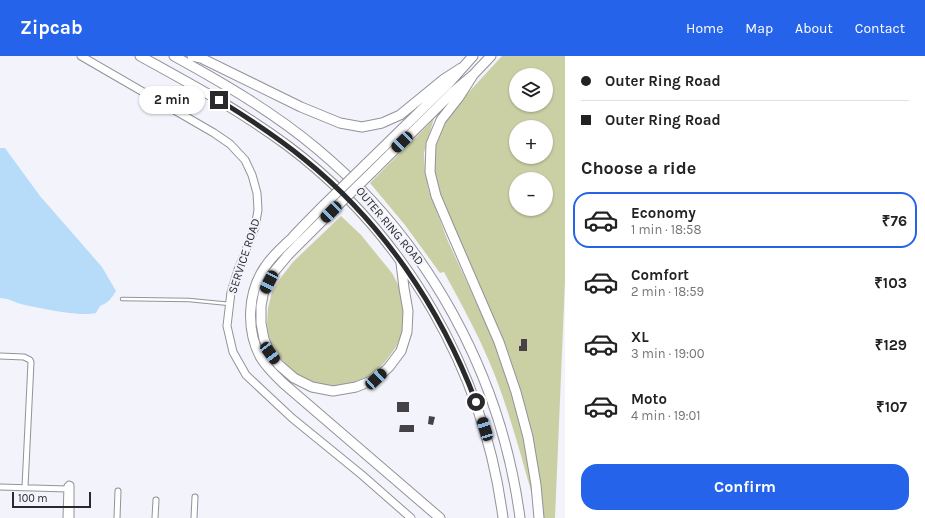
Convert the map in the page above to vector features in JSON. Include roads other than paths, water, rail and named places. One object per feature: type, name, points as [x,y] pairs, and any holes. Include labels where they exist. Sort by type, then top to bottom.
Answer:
[{"type":"highway","name":"OUTER RING ROAD","points":[[140,56],[229,106],[293,151],[321,174],[352,203],[401,261],[437,317],[465,374],[476,402],[489,444],[496,474],[503,518]]},
{"type":"highway","name":"OUTER RING ROAD","points":[[174,56],[257,105],[315,147],[364,192],[409,245],[427,270],[451,310],[480,368],[491,396],[504,440],[515,486],[520,518]]},
{"type":"highway","points":[[192,56],[201,58],[294,104],[340,123],[362,127],[382,123],[400,115],[444,79],[461,68]]},
{"type":"highway","points":[[440,518],[271,371],[261,358],[254,342],[250,324],[251,305],[255,287],[264,268],[281,248],[449,83],[473,56]]},
{"type":"highway","points":[[401,261],[408,310],[407,332],[401,351],[376,379],[356,387],[333,391],[312,387],[294,378],[279,365],[270,353],[264,339],[260,323],[264,290],[273,273],[288,255],[331,212],[491,56]]},
{"type":"highway","points":[[473,75],[459,97],[441,120],[431,144],[430,172],[436,196],[499,342],[516,392],[529,444],[536,485],[539,518]]},
{"type":"main road","name":"SERVICE ROAD","points":[[81,56],[214,133],[230,144],[245,160],[252,175],[257,193],[258,210],[255,227],[231,292],[227,326],[233,352],[246,375],[292,418],[362,475],[411,518]]},
{"type":"street","points":[[0,356],[24,357],[31,362],[25,487]]},
{"type":"street","points":[[66,518],[68,484],[70,484],[71,492],[71,518]]},
{"type":"street","points":[[0,487],[67,489]]},
{"type":"street","points":[[117,518],[118,491]]},
{"type":"street","points":[[194,518],[195,497]]},
{"type":"street","points":[[155,518],[156,500]]},
{"type":"lane","points":[[122,299],[189,300],[230,304]]},
{"type":"water","points":[[0,148],[5,148],[40,196],[102,267],[116,291],[105,304],[100,306],[96,313],[80,314],[59,312],[0,298]]}]
